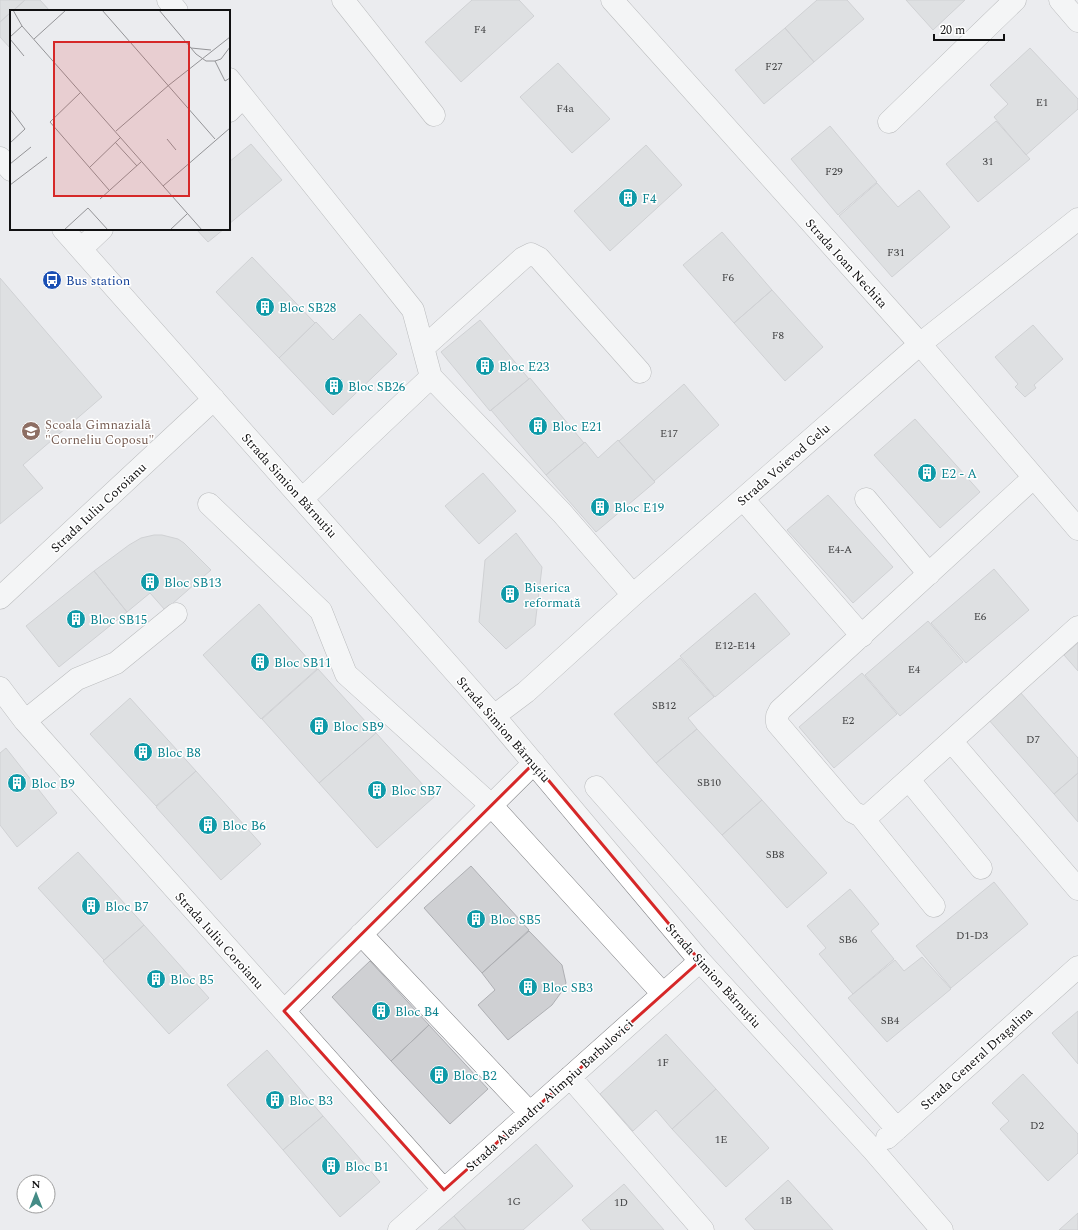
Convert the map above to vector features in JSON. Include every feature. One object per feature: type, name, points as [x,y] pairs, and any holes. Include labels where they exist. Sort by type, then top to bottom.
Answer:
[{"type":"street","points":[[168,0],[176,10]]},
{"type":"street","points":[[343,0],[434,115]]},
{"type":"street","name":"Strada Ioan Nechita","points":[[612,0],[920,344],[1078,529]]},
{"type":"street","points":[[889,122],[1015,0]]},
{"type":"street","points":[[1060,0],[1078,21]]},
{"type":"street","points":[[230,83],[236,104],[413,310],[430,377],[562,513],[633,595]]},
{"type":"street","points":[[0,158],[10,169]]},
{"type":"street","name":"Strada Voievod Gelu","points":[[494,716],[526,692],[633,595],[920,344],[1078,219]]},
{"type":"street","name":"Strada Simion Bărnuțiu","points":[[64,230],[494,716],[700,961],[873,1150],[942,1230]]},
{"type":"street","points":[[81,249],[101,230]]},
{"type":"street","points":[[423,348],[523,258],[531,254],[539,258],[640,372]]},
{"type":"street","points":[[302,499],[430,377]]},
{"type":"street","name":"Strada Iuliu Coroianu","points":[[0,598],[214,399]]},
{"type":"street","points":[[934,906],[861,816],[853,812],[776,723],[776,716],[780,710],[1033,478]]},
{"type":"street","points":[[866,498],[929,574]]},
{"type":"street","points":[[743,499],[862,636]]},
{"type":"street","points":[[209,504],[320,611],[346,674],[491,805],[663,994]]},
{"type":"street","points":[[25,721],[77,679],[116,663],[176,614]]},
{"type":"street","points":[[861,816],[869,815],[952,742],[1078,627]]},
{"type":"street","name":"Strada Iuliu Coroianu","points":[[0,688],[25,721],[444,1190]]},
{"type":"street","points":[[952,742],[1078,889]]},
{"type":"street","points":[[284,1011],[534,763]]},
{"type":"street","points":[[909,780],[981,868]]},
{"type":"street","points":[[596,787],[897,1129]]},
{"type":"street","points":[[361,934],[530,1113]]},
{"type":"street","name":"Strada Alexandru Alimpiu Barbulovici","points":[[399,1230],[700,961]]},
{"type":"street","name":"Strada General Dragalina","points":[[873,1150],[1078,967]]},
{"type":"street","points":[[570,1077],[703,1230]]},
{"type":"highlighted area","points":[[534,763],[700,961],[444,1190],[284,1011]]},
{"type":"building","points":[[0,0],[25,0],[14,10],[10,10],[10,13],[0,22]]},
{"type":"building","points":[[25,0],[40,0],[49,10],[14,10]]},
{"type":"building","points":[[472,0],[519,0],[534,16],[461,82],[425,42]]},
{"type":"building","points":[[817,0],[847,0],[864,19],[814,62],[785,28]]},
{"type":"building","points":[[906,0],[965,0],[933,30]]},
{"type":"building","points":[[10,13],[10,48],[0,37],[0,22]]},
{"type":"building","points":[[785,28],[814,62],[764,104],[735,70]]},
{"type":"building","points":[[1030,48],[1078,99],[1078,109],[1026,155],[994,117],[1008,104],[990,85]]},
{"type":"building","points":[[558,63],[610,119],[572,153],[520,97]]},
{"type":"building","points":[[996,121],[1030,159],[978,202],[946,164]]},
{"type":"building","points":[[830,126],[877,182],[838,215],[791,159]]},
{"type":"building","points":[[251,144],[282,180],[230,223],[230,161]]},
{"type":"building","name":"F4","points":[[646,145],[682,185],[610,251],[574,211]]},
{"type":"building","points":[[877,183],[898,207],[919,190],[950,227],[892,277],[839,216]]},
{"type":"building","points":[[197,230],[223,230],[208,242]]},
{"type":"building","points":[[722,232],[772,290],[734,323],[683,265]]},
{"type":"building","name":"Bloc SB28","points":[[252,257],[315,323],[279,358],[216,292]]},
{"type":"building","name":"Școala Gimnazială \"Corneliu Coposu\"","points":[[0,278],[102,397],[23,465],[43,488],[0,524]]},
{"type":"building","points":[[772,290],[823,347],[785,381],[734,323]]},
{"type":"building","name":"Bloc SB26","points":[[360,314],[397,354],[333,415],[279,358],[316,322],[333,340]]},
{"type":"building","name":"Bloc E23","points":[[480,320],[529,379],[490,411],[441,352]]},
{"type":"building","points":[[1033,325],[1063,359],[1034,385],[1036,388],[1025,397],[1015,387],[1018,384],[995,357]]},
{"type":"building","name":"Bloc E21","points":[[530,378],[584,443],[546,475],[491,410]]},
{"type":"building","points":[[684,384],[719,425],[654,481],[619,441]]},
{"type":"building","name":"E2 - A","points":[[915,419],[980,492],[940,528],[874,455]]},
{"type":"building","name":"Bloc E19","points":[[618,440],[655,482],[596,532],[546,475],[585,442],[598,458]]},
{"type":"building","points":[[483,473],[516,511],[479,544],[445,506]]},
{"type":"building","points":[[828,495],[893,567],[853,603],[787,530]]},
{"type":"building","name":"Biserica reformată","points":[[516,533],[542,567],[535,625],[506,649],[479,622],[485,560]]},
{"type":"building","name":"Bloc SB13","points":[[162,535],[178,539],[211,570],[165,610],[150,593],[127,612],[94,571],[129,545],[141,538]]},
{"type":"building","points":[[994,569],[1029,610],[966,663],[931,623]]},
{"type":"building","name":"Bloc SB15","points":[[94,571],[127,612],[59,667],[26,626]]},
{"type":"building","points":[[755,593],[790,634],[715,697],[680,656]]},
{"type":"building","name":"Bloc SB11","points":[[259,604],[317,669],[261,719],[203,655]]},
{"type":"building","points":[[928,621],[963,662],[900,716],[865,675]]},
{"type":"building","points":[[1078,643],[1078,671],[1064,655]]},
{"type":"building","points":[[680,658],[714,697],[688,718],[697,729],[656,763],[614,714]]},
{"type":"building","name":"Bloc SB9","points":[[318,669],[376,733],[319,783],[262,719]]},
{"type":"building","points":[[862,673],[897,714],[834,768],[799,727]]},
{"type":"building","points":[[1020,692],[1078,758],[1078,773],[1054,794],[988,719]]},
{"type":"building","name":"Bloc B8","points":[[130,698],[196,771],[156,806],[90,734]]},
{"type":"building","points":[[697,729],[762,800],[722,835],[656,763]]},
{"type":"building","name":"Bloc SB7","points":[[376,733],[434,797],[377,848],[319,783]]},
{"type":"building","name":"Bloc B9","points":[[6,748],[57,813],[17,847],[0,825],[0,753]]},
{"type":"building","name":"Bloc B6","points":[[196,771],[261,844],[221,880],[156,807]]},
{"type":"building","points":[[1078,773],[1078,822],[1054,794]]},
{"type":"building","points":[[762,800],[827,873],[787,908],[722,835]]},
{"type":"building","name":"Bloc B7","points":[[78,852],[144,925],[104,960],[38,888]]},
{"type":"building","name":"Bloc SB5","points":[[471,866],[529,930],[482,973],[424,908]]},
{"type":"building","points":[[994,882],[1028,924],[951,988],[916,946]]},
{"type":"building","points":[[850,889],[879,924],[871,931],[894,959],[853,994],[819,954],[826,948],[807,926]]},
{"type":"building","name":"Bloc B5","points":[[144,925],[209,998],[169,1034],[103,961]]},
{"type":"building","name":"Bloc SB3","points":[[529,931],[562,965],[566,983],[552,1005],[508,1040],[478,1005],[495,990],[482,973]]},
{"type":"building","points":[[922,957],[951,989],[887,1042],[848,998],[895,960],[904,971]]},
{"type":"building","name":"Bloc B4","points":[[370,961],[429,1025],[391,1061],[332,997]]},
{"type":"building","points":[[1078,1011],[1078,1064],[1052,1033]]},
{"type":"building","name":"Bloc B2","points":[[429,1025],[488,1089],[450,1124],[391,1061]]},
{"type":"building","points":[[666,1034],[716,1089],[672,1129],[656,1110],[633,1131],[600,1094]]},
{"type":"building","name":"Bloc B3","points":[[267,1050],[323,1116],[283,1150],[227,1085]]},
{"type":"building","points":[[1023,1074],[1078,1134],[1078,1153],[1048,1181],[1000,1129],[1009,1121],[992,1103]]},
{"type":"building","points":[[716,1089],[769,1148],[726,1187],[672,1129]]},
{"type":"building","name":"Bloc B1","points":[[323,1116],[380,1182],[340,1217],[283,1150]]},
{"type":"building","points":[[536,1144],[573,1186],[523,1230],[466,1230],[454,1216]]},
{"type":"building","points":[[788,1180],[833,1230],[755,1230],[745,1219]]},
{"type":"building","points":[[624,1184],[664,1230],[591,1230],[582,1220]]},
{"type":"building","points":[[1078,1213],[1078,1230],[1059,1230]]},
{"type":"building","points":[[454,1216],[466,1230],[438,1230]]},
{"type":"place","name":"F4","points":[[628,198]]},
{"type":"place","name":"Bus station","points":[[52,280]]},
{"type":"place","name":"Bloc SB28","points":[[265,307]]},
{"type":"place","name":"Bloc E23","points":[[485,366]]},
{"type":"place","name":"Bloc SB26","points":[[334,386]]},
{"type":"place","name":"Bloc E21","points":[[538,426]]},
{"type":"place","name":"Școala Gimnazială \"Corneliu Coposu\"","points":[[31,431]]},
{"type":"place","name":"E2 - A","points":[[927,473]]},
{"type":"place","name":"Bloc E19","points":[[600,507]]},
{"type":"place","name":"Bloc SB13","points":[[150,582]]},
{"type":"place","name":"Biserica reformată","points":[[510,594]]},
{"type":"place","name":"Bloc SB15","points":[[76,619]]},
{"type":"place","name":"Bloc SB11","points":[[260,662]]},
{"type":"place","name":"Bloc SB9","points":[[319,726]]},
{"type":"place","name":"Bloc B8","points":[[143,752]]},
{"type":"place","name":"Bloc B9","points":[[17,783]]},
{"type":"place","name":"Bloc SB7","points":[[377,790]]},
{"type":"place","name":"Bloc B6","points":[[208,825]]},
{"type":"place","name":"Bloc B7","points":[[91,906]]},
{"type":"place","name":"Bloc SB5","points":[[476,919]]},
{"type":"place","name":"Bloc B5","points":[[156,979]]},
{"type":"place","name":"Bloc SB3","points":[[528,987]]},
{"type":"place","name":"Bloc B4","points":[[381,1011]]},
{"type":"place","name":"Bloc B2","points":[[439,1075]]},
{"type":"place","name":"Bloc B3","points":[[275,1100]]},
{"type":"place","name":"Bloc B1","points":[[331,1166]]}]
